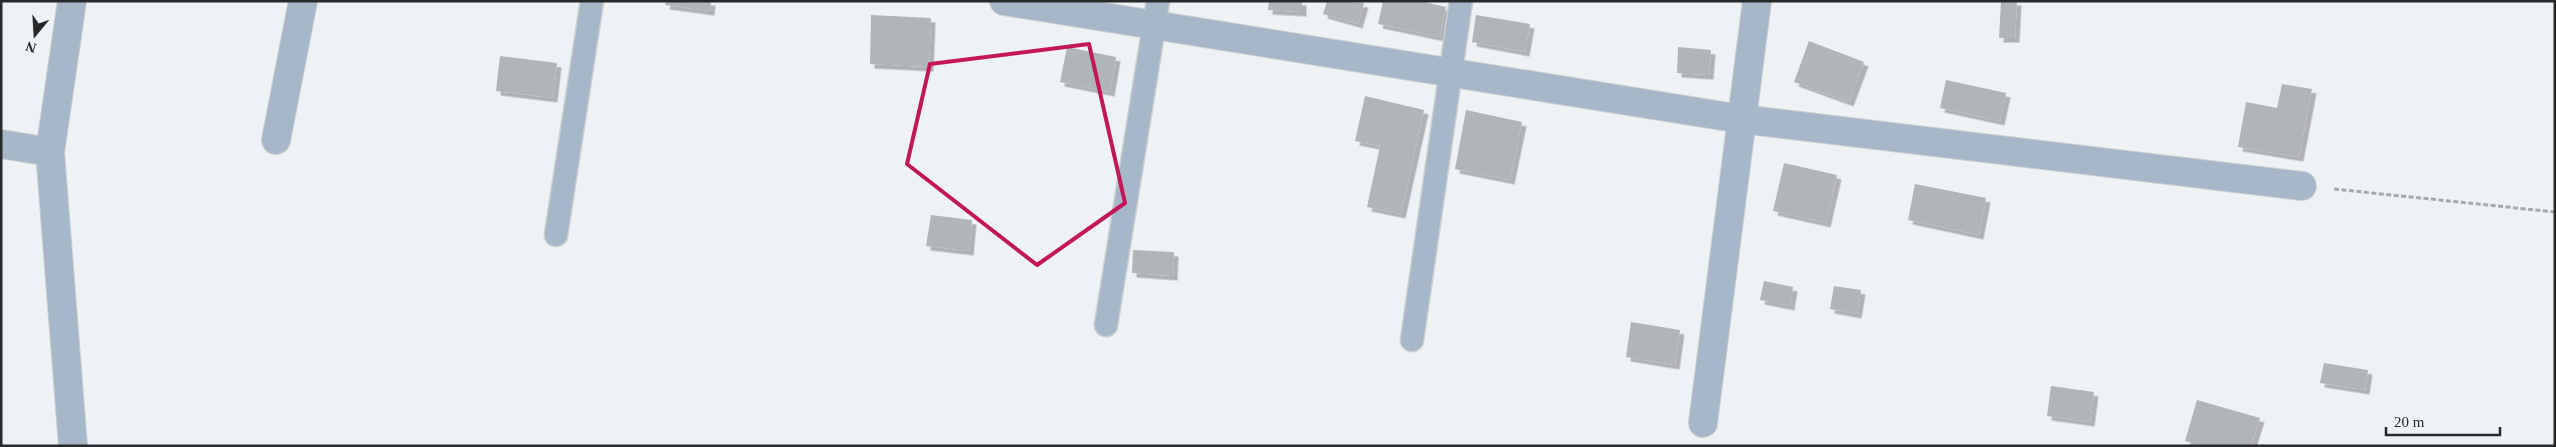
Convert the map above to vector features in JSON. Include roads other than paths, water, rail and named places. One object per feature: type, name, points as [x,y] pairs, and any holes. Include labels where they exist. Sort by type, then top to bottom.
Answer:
[{"type":"street","points":[[72,1],[50,152],[73,446]]},
{"type":"street","points":[[276,140],[303,1]]},
{"type":"street","points":[[1004,1],[1156,13],[1451,73],[1742,120],[2302,186]]},
{"type":"street","points":[[1703,423],[1756,1]]},
{"type":"street","points":[[1,144],[50,152]]},
{"type":"lane","points":[[556,234],[592,1]]},
{"type":"lane","points":[[1412,340],[1461,1]]},
{"type":"lane","points":[[1106,325],[1156,13]]}]
